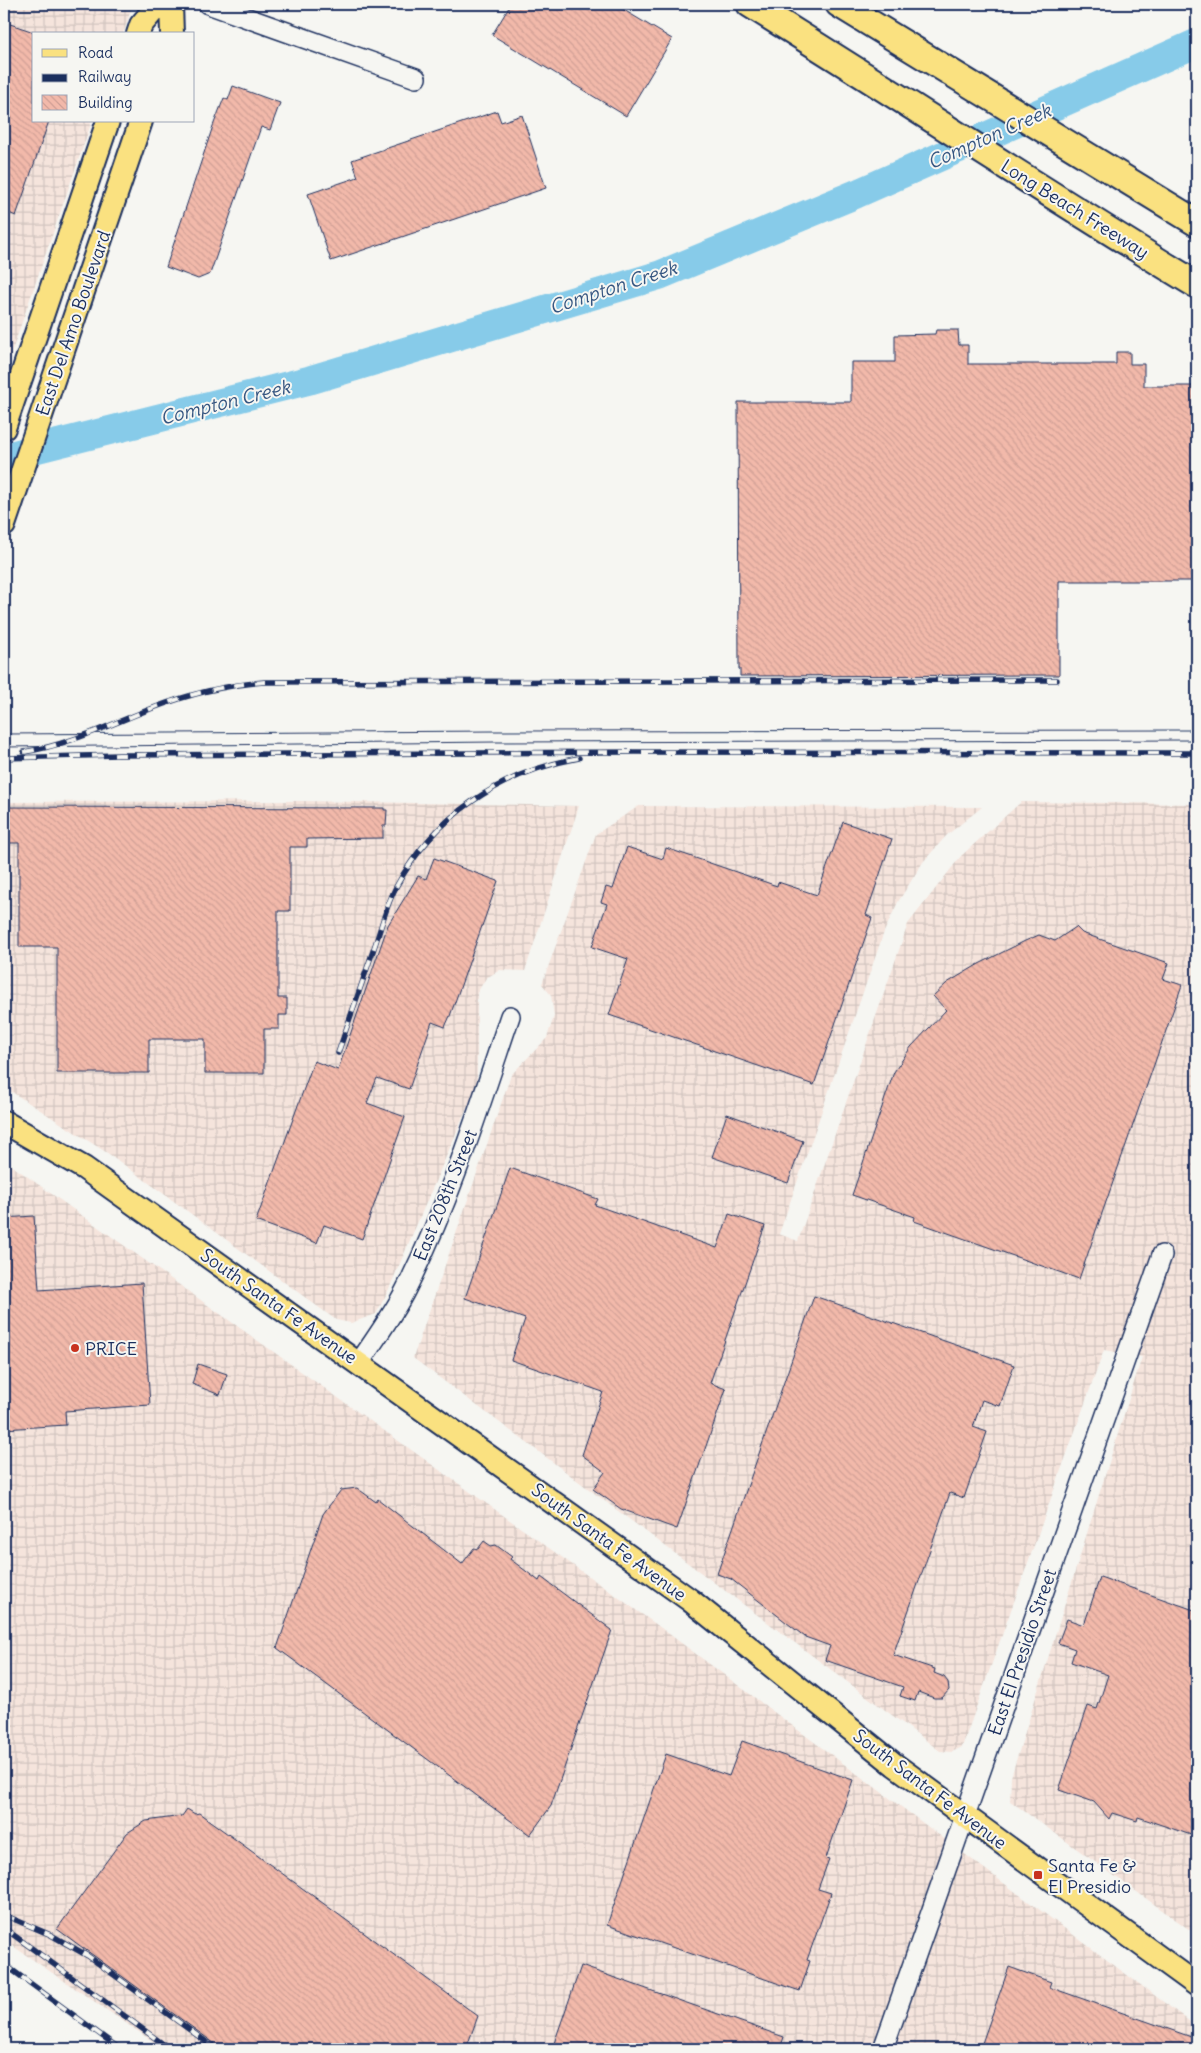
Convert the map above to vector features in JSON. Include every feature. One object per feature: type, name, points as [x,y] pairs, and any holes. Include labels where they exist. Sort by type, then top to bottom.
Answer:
[{"type":"highway","name":"Long Beach Freeway","points":[[750,4],[1197,285]]},
{"type":"highway","points":[[839,4],[1197,224]]},
{"type":"highway","points":[[870,4],[922,55]]},
{"type":"main road","points":[[139,32],[141,25],[159,4]]},
{"type":"main road","points":[[171,4],[172,32]]},
{"type":"main road","name":"East Del Amo Boulevard","points":[[4,428],[108,122]]},
{"type":"main road","name":"East Del Amo Boulevard","points":[[4,525],[141,122]]},
{"type":"main road","name":"South Santa Fe Avenue","points":[[4,1122],[84,1168],[690,1600],[895,1765],[1197,1985]]},
{"type":"street","points":[[208,4],[416,78]]},
{"type":"street","name":"East 208th Street","points":[[359,1363],[406,1291],[429,1242],[461,1161],[510,1016]]},
{"type":"street","name":"East El Presidio Street","points":[[883,2049],[1162,1255]]},
{"type":"shaded area","points":[[4,4],[122,4],[132,7],[124,32],[32,32],[32,122],[92,122],[7,365],[4,366]]},
{"type":"shaded area","points":[[300,801],[579,806],[525,971],[500,970],[486,978],[477,993],[477,1085],[388,1291],[376,1314],[351,1323],[336,1320],[112,1156],[4,1087],[4,802]]},
{"type":"shaded area","points":[[1021,802],[1197,804],[1197,1935],[1010,1801],[1011,1777],[1142,1357],[1104,1350],[962,1747],[952,1752],[940,1751],[413,1358],[511,1075],[547,1038],[554,1016],[551,995],[542,984],[596,834],[639,806],[982,807],[947,835],[923,862],[898,902],[884,932],[779,1234],[798,1241],[908,924],[961,856]]},
{"type":"shaded area","points":[[4,1160],[657,1625],[1197,2027],[1197,2049],[164,2049],[4,1940]]},
{"type":"building","points":[[511,4],[614,4],[672,39],[626,116],[492,35]]},
{"type":"building","points":[[4,22],[34,32],[32,32],[32,122],[49,122],[16,216],[4,211]]},
{"type":"building","points":[[233,86],[280,103],[270,130],[261,127],[210,274],[198,279],[166,267],[213,126],[224,98],[228,100]]},
{"type":"building","points":[[497,111],[501,122],[522,115],[546,188],[331,261],[308,194],[358,177],[352,160]]},
{"type":"building","points":[[936,330],[958,330],[959,345],[968,345],[968,364],[1116,364],[1116,352],[1130,352],[1130,364],[1144,364],[1144,386],[1196,386],[1197,581],[1059,581],[1059,675],[740,676],[738,402],[851,402],[851,362],[895,362],[895,335],[935,334]]},
{"type":"building","points":[[4,807],[384,808],[384,810],[387,810],[386,826],[383,826],[383,838],[307,839],[307,847],[290,847],[290,911],[278,911],[278,998],[287,998],[287,1015],[279,1015],[279,1029],[264,1029],[264,1073],[205,1073],[205,1039],[149,1039],[149,1073],[57,1073],[57,947],[19,947],[19,843],[4,843]]},
{"type":"building","points":[[843,822],[892,839],[866,915],[872,918],[814,1085],[609,1015],[628,959],[592,947],[607,904],[601,902],[606,887],[613,889],[627,847],[663,859],[666,848],[777,886],[778,882],[817,895]]},
{"type":"building","points":[[434,858],[498,881],[450,1016],[445,1027],[432,1022],[409,1089],[377,1078],[367,1103],[405,1117],[362,1239],[324,1225],[317,1243],[256,1221],[314,1061],[338,1070],[388,925],[418,876],[426,879]]},
{"type":"building","points":[[1076,927],[1082,933],[1169,963],[1163,979],[1182,985],[1079,1279],[914,1221],[915,1217],[852,1195],[894,1072],[911,1047],[946,1010],[933,996],[947,983],[979,964],[1025,941],[1039,935],[1055,941]]},
{"type":"building","points":[[727,1114],[803,1141],[788,1183],[712,1157]]},
{"type":"building","points":[[510,1168],[598,1199],[595,1205],[717,1248],[729,1214],[765,1226],[710,1383],[726,1389],[677,1529],[621,1509],[593,1489],[605,1472],[582,1455],[603,1392],[511,1360],[525,1319],[465,1298]]},
{"type":"building","name":"PRICE","points":[[34,1216],[39,1290],[142,1283],[150,1405],[65,1411],[66,1425],[4,1429],[4,1218]]},
{"type":"building","points":[[814,1296],[1014,1365],[1000,1406],[982,1400],[973,1427],[987,1432],[964,1498],[950,1493],[893,1655],[935,1669],[934,1673],[944,1677],[948,1682],[949,1690],[942,1698],[934,1698],[918,1692],[915,1701],[900,1696],[903,1687],[825,1660],[830,1646],[805,1637],[731,1579],[717,1574]]},
{"type":"building","points":[[198,1364],[227,1374],[220,1395],[192,1384]]},
{"type":"building","points":[[357,1488],[376,1502],[378,1499],[462,1564],[474,1548],[478,1549],[484,1541],[491,1546],[496,1545],[512,1557],[510,1559],[539,1581],[541,1577],[612,1630],[551,1806],[530,1835],[277,1648],[323,1514],[341,1490]]},
{"type":"building","points":[[1100,1577],[1197,1611],[1197,1837],[1138,1817],[1137,1821],[1112,1813],[1109,1819],[1094,1802],[1059,1790],[1088,1706],[1097,1709],[1108,1675],[1071,1662],[1075,1649],[1058,1643],[1067,1619],[1084,1625]]},
{"type":"building","points":[[742,1741],[853,1780],[826,1858],[829,1859],[818,1889],[831,1893],[807,1960],[810,1961],[800,1991],[607,1925],[666,1754],[729,1776]]},
{"type":"building","points":[[187,1809],[195,1814],[199,1813],[478,2016],[466,2049],[222,2049],[57,1929],[127,1833],[146,1821],[182,1816]]},
{"type":"building","points":[[581,1966],[784,2037],[780,2049],[552,2049]]},
{"type":"building","points":[[1009,1967],[1051,1982],[1049,1987],[1197,2039],[1197,2049],[989,2049],[981,2046]]},
{"type":"waterway","name":"Compton Creek","points":[[4,457],[310,380],[660,275],[856,194],[1197,43]]},
{"type":"tram line","points":[[4,734],[1197,730]]},
{"type":"tram line","points":[[4,747],[496,742],[1197,740]]},
{"type":"railway","points":[[24,752],[74,739],[180,698],[235,685],[264,682],[1057,680]]},
{"type":"railway","points":[[4,758],[119,755],[634,752],[1197,753]]},
{"type":"railway","points":[[338,1053],[392,894],[412,862],[430,839],[472,801],[497,786],[523,774],[579,758]]},
{"type":"railway","points":[[4,1915],[51,1935],[88,1956],[216,2049]]},
{"type":"railway","points":[[4,1928],[170,2049]]},
{"type":"railway","points":[[4,1964],[120,2049]]},
{"type":"place","name":"PRICE","points":[[75,1348]]},
{"type":"place","name":"Santa Fe & El Presidio","points":[[1038,1875]]}]
